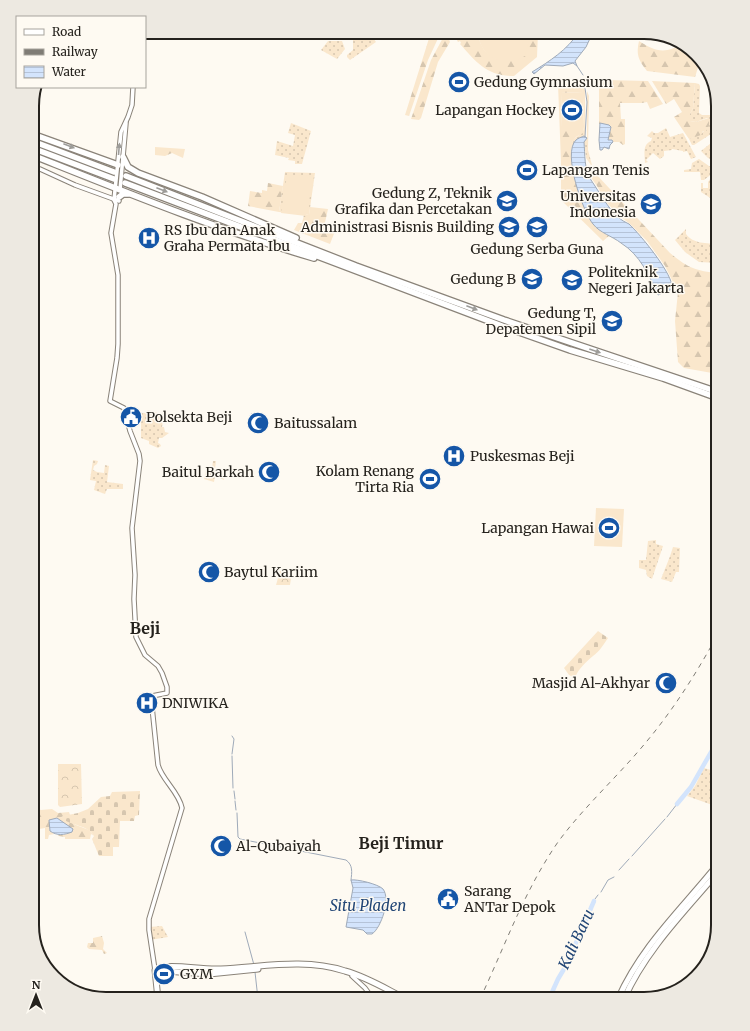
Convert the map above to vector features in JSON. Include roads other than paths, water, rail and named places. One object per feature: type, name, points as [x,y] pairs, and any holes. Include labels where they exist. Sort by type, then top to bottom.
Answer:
[{"type":"highway","points":[[39,137],[118,165]]},
{"type":"highway","points":[[39,144],[114,172]]},
{"type":"highway","points":[[39,151],[114,179]]},
{"type":"highway","points":[[123,157],[128,167],[138,174],[213,202],[356,268]]},
{"type":"highway","points":[[39,158],[118,189],[282,249],[356,268]]},
{"type":"highway","points":[[126,176],[509,328],[570,350],[663,378],[711,395]]},
{"type":"highway","points":[[125,183],[356,268],[504,320],[711,390]]},
{"type":"highway","points":[[117,201],[123,194],[132,194]]},
{"type":"highway","points":[[626,992],[635,970],[711,879]]},
{"type":"highway","points":[[628,992],[657,942]]},
{"type":"highway","points":[[158,992],[157,969],[164,971],[209,974],[241,969],[310,964],[347,971],[391,992]]},
{"type":"highway","points":[[269,967],[317,968],[341,972],[354,978],[368,981],[388,992]]},
{"type":"street","points":[[118,189],[118,165],[121,132],[132,105],[133,88]]},
{"type":"street","points":[[126,122],[123,157],[111,232],[118,268],[118,351],[110,401],[124,408],[140,458],[132,528],[135,575],[134,599],[136,633],[138,642],[145,655],[161,670],[168,691],[166,694],[151,696],[158,767],[180,802],[182,808],[149,919],[151,943],[157,969]]},
{"type":"street","points":[[121,132],[126,133]]},
{"type":"street","points":[[39,169],[75,185],[117,201]]},
{"type":"street","points":[[354,978],[368,992]]},
{"type":"water","points":[[573,39],[590,39],[586,47],[575,61],[577,66],[573,63],[563,66],[545,65],[534,74],[532,72],[564,50]]},
{"type":"water","points":[[600,123],[611,127],[608,140],[612,140],[613,142],[609,149],[604,147],[600,150]]},
{"type":"water","points":[[584,136],[587,138],[584,142],[586,167],[591,180],[610,209],[619,218],[629,224],[648,245],[668,275],[672,289],[658,295],[639,259],[634,253],[618,241],[599,230],[593,224],[584,208],[580,196],[571,157],[572,147],[576,140]]},
{"type":"water","points":[[57,818],[73,829],[72,832],[66,834],[55,834],[50,831],[49,820]]},
{"type":"water","name":"Situ Pladen","points":[[351,880],[377,885],[383,889],[385,894],[386,899],[382,920],[372,934],[367,934],[363,930],[346,927],[353,888]]},
{"type":"waterway","points":[[577,66],[583,75]]},
{"type":"waterway","points":[[585,88],[587,102],[585,137]]},
{"type":"waterway","points":[[232,736],[234,739],[232,754]]},
{"type":"waterway","name":"Kali Baru","points":[[677,804],[691,787],[711,752]]},
{"type":"waterway","points":[[232,756],[233,788]]},
{"type":"waterway","points":[[234,791],[235,799]]},
{"type":"waterway","points":[[235,801],[236,810]]},
{"type":"waterway","name":"Kali Baru","points":[[667,817],[677,804]]},
{"type":"waterway","points":[[237,813],[238,837],[240,839],[346,860],[351,866],[351,880]]},
{"type":"waterway","name":"Kali Baru","points":[[632,856],[665,819]]},
{"type":"waterway","name":"Kali Baru","points":[[619,870],[629,859]]},
{"type":"waterway","name":"Kali Baru","points":[[601,892],[608,880],[614,877]]},
{"type":"waterway","name":"Kali Baru","points":[[595,899],[598,895]]},
{"type":"waterway","name":"Kali Baru","points":[[552,992],[567,964],[594,901]]},
{"type":"waterway","points":[[245,932],[254,965]]},
{"type":"waterway","points":[[255,972],[257,992]]},
{"type":"railway","points":[[483,992],[525,899],[558,842],[578,817],[642,747],[673,706],[711,646]]},
{"type":"place","name":"Gedung Gymnasium","points":[[459,82]]},
{"type":"place","name":"Lapangan Hockey","points":[[572,110]]},
{"type":"place","name":"Lapangan Tenis","points":[[527,170]]},
{"type":"place","name":"Gedung Z, Teknik Grafika dan Percetakan","points":[[507,201]]},
{"type":"place","name":"Universitas Indonesia","points":[[651,204]]},
{"type":"place","name":"Administrasi Bisnis Building","points":[[509,227]]},
{"type":"place","name":"Gedung Serba Guna","points":[[537,227]]},
{"type":"place","name":"RS Ibu dan Anak Graha Permata Ibu","points":[[149,238]]},
{"type":"place","name":"Gedung B","points":[[532,279]]},
{"type":"place","name":"Politeknik Negeri Jakarta","points":[[572,280]]},
{"type":"place","name":"Gedung T, Depatemen Sipil","points":[[612,321]]},
{"type":"place","name":"Polsekta Beji","points":[[131,417]]},
{"type":"place","name":"Baitussalam","points":[[258,423]]},
{"type":"place","name":"Puskesmas Beji","points":[[454,456]]},
{"type":"place","name":"Baitul Barkah","points":[[269,472]]},
{"type":"place","name":"Kolam Renang Tirta Ria","points":[[430,479]]},
{"type":"place","name":"Lapangan Hawai","points":[[609,528]]},
{"type":"place","name":"Baytul Kariim","points":[[209,572]]},
{"type":"place","name":"Masjid Al-Akhyar","points":[[666,683]]},
{"type":"place","name":"DNIWIKA","points":[[147,703]]},
{"type":"place","name":"Al-Qubaiyah","points":[[221,846]]},
{"type":"place","name":"Sarang ANTar Depok","points":[[448,899]]},
{"type":"place","name":"GYM","points":[[164,974]]},
{"type":"district","name":"Beji","points":[[145,628]]},
{"type":"district","name":"Beji Timur","points":[[401,843]]}]
